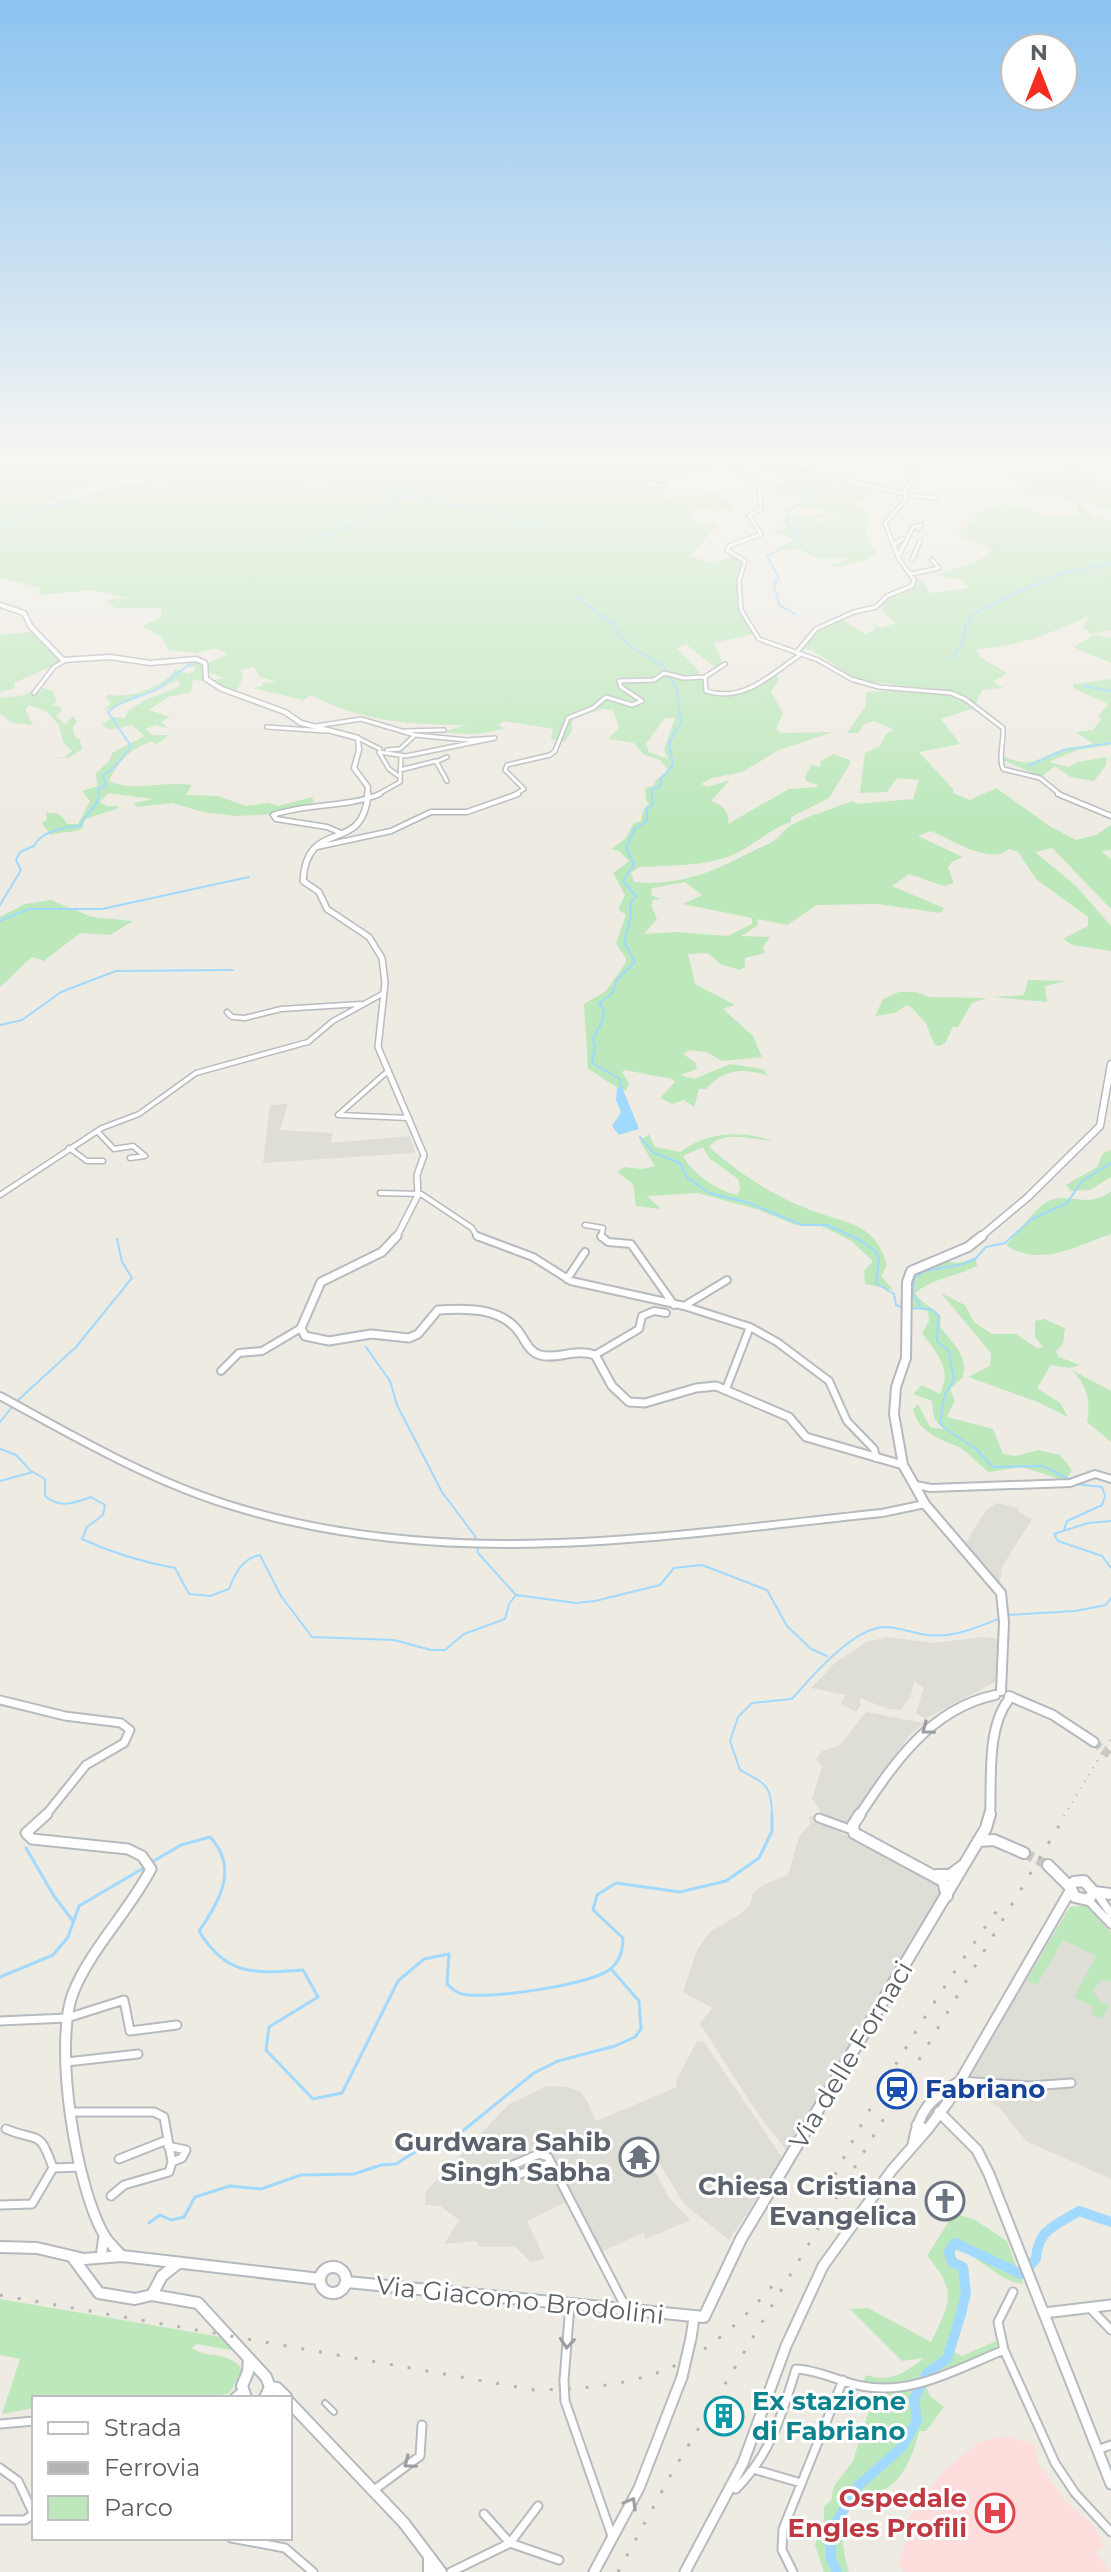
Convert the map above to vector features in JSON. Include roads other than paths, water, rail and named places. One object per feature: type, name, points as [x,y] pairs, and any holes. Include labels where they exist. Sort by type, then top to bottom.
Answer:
[{"type":"main road","points":[[925,1504],[903,1465],[894,1414],[896,1387],[906,1358],[907,1282],[911,1271],[968,1247],[1025,1199],[1100,1126],[1106,1115],[1107,1072],[1111,1064]]},
{"type":"main road","name":"Via delle Fornaci","points":[[694,2318],[704,2317],[711,2307],[743,2236],[947,1898],[990,1818],[998,1718],[1003,1697],[1003,1607],[997,1584],[925,1504]]},
{"type":"main road","points":[[947,1898],[946,1884],[935,1875],[861,1839],[852,1830],[917,1736],[980,1696],[1003,1697],[1053,1715],[1094,1742]]},
{"type":"main road","points":[[978,1841],[994,1840],[1024,1853]]},
{"type":"main road","points":[[935,1875],[950,1875],[968,1862]]},
{"type":"main road","points":[[1048,1865],[1083,1893],[1111,1894]]},
{"type":"main road","name":"Via Giacomo Brodolini","points":[[0,2247],[37,2248],[72,2256],[122,2256],[320,2279]]},
{"type":"main road","points":[[72,2256],[85,2269],[99,2293],[135,2299],[152,2295],[177,2297],[198,2303],[264,2375],[268,2394],[277,2388],[284,2396]]},
{"type":"main road","points":[[91,2282],[91,2271],[101,2257]]},
{"type":"main road","points":[[154,2262],[166,2291],[177,2297]]},
{"type":"main road","points":[[152,2295],[161,2279],[179,2263]]},
{"type":"main road","name":"Via Giacomo Brodolini","points":[[336,2267],[346,2273],[347,2282],[339,2292],[330,2293],[321,2286],[320,2279],[324,2271],[336,2267]]},
{"type":"main road","name":"Via Giacomo Brodolini","points":[[347,2282],[694,2318]]},
{"type":"main road","points":[[241,2392],[249,2358]]},
{"type":"main road","points":[[241,2392],[253,2374],[264,2375]]},
{"type":"main road","points":[[292,2404],[374,2490],[441,2572]]},
{"type":"main road","points":[[428,2555],[429,2572]]},
{"type":"street","points":[[740,578],[741,610],[759,639],[818,660],[851,679],[879,687],[951,693],[965,699],[1003,728],[1004,748],[1000,762],[1003,769],[1040,778],[1059,795],[1111,816]]},
{"type":"street","points":[[705,677],[706,691],[710,694],[743,692],[767,680],[798,654],[816,629],[854,612],[876,607],[887,596],[912,586],[913,578]]},
{"type":"street","points":[[0,605],[24,613],[32,632],[46,638],[55,655],[66,660]]},
{"type":"street","points":[[34,693],[54,667],[66,660],[110,657],[150,663],[196,659],[205,663],[203,675],[213,684],[265,703],[310,726],[358,738],[379,751],[403,757],[495,738],[467,740],[414,736],[361,719],[310,726]]},
{"type":"street","points":[[312,848],[391,831],[431,812],[467,812],[521,793],[524,789],[522,785],[505,770],[507,765],[550,755],[555,751],[568,718],[593,708],[600,699],[614,698],[632,705],[642,701],[621,687],[619,681],[649,682],[667,673],[684,678],[705,677],[725,664]]},
{"type":"street","points":[[265,703],[262,705],[281,713]]},
{"type":"street","points":[[267,727],[326,731]]},
{"type":"street","points":[[404,731],[444,730]]},
{"type":"street","points":[[400,749],[414,736]]},
{"type":"street","points":[[221,1371],[239,1353],[262,1351],[301,1328],[321,1282],[382,1252],[394,1242],[417,1193],[417,1175],[424,1152],[378,1047],[384,993],[382,958],[369,937],[327,909],[319,892],[303,881],[302,869],[312,848],[361,823],[366,816],[368,787],[354,768],[359,750],[358,738]]},
{"type":"street","points":[[341,833],[327,827],[276,819],[273,815],[367,799],[396,786],[406,751],[379,751]]},
{"type":"street","points":[[379,751],[389,769],[400,777]]},
{"type":"street","points":[[400,770],[447,757]]},
{"type":"street","points":[[436,762],[447,781]]},
{"type":"street","points":[[0,1195],[69,1148],[97,1131],[139,1114],[204,1070],[308,1042],[333,1021],[384,993]]},
{"type":"street","points":[[227,1012],[232,1017],[245,1018],[281,1009],[366,1003]]},
{"type":"street","points":[[388,1071],[338,1115],[385,1115],[410,1119]]},
{"type":"street","points":[[97,1131],[114,1149],[133,1146],[145,1156],[130,1158]]},
{"type":"street","points":[[69,1148],[87,1161],[103,1161]]},
{"type":"street","points":[[380,1193],[417,1193],[472,1228],[479,1239],[533,1257],[567,1279],[684,1306],[750,1327],[777,1342],[829,1381],[847,1421],[874,1449],[876,1459]]},
{"type":"street","points":[[585,1225],[603,1228],[601,1238],[608,1242],[631,1244],[675,1306]]},
{"type":"street","points":[[567,1279],[585,1252]]},
{"type":"street","points":[[684,1306],[727,1280]]},
{"type":"street","points":[[301,1328],[305,1336],[315,1340],[371,1334],[409,1338],[418,1334],[438,1310],[464,1308],[486,1312],[514,1326],[533,1353],[546,1356],[572,1349],[595,1355],[639,1329],[642,1316],[654,1311],[666,1313]]},
{"type":"street","points":[[726,1389],[750,1327]]},
{"type":"street","points":[[595,1355],[612,1386],[629,1402],[645,1403],[705,1386],[726,1389],[789,1417],[806,1437],[903,1465]]},
{"type":"street","points":[[0,1396],[145,1472],[231,1506],[340,1533],[466,1546],[551,1547],[682,1536],[807,1519],[882,1513],[925,1504]]},
{"type":"street","points":[[911,1484],[936,1488],[1072,1482],[1095,1474],[1111,1479]]},
{"type":"street","points":[[2,1702],[127,1726],[129,1736],[124,1743],[86,1765],[50,1812],[26,1833],[32,1839],[117,1847],[142,1856],[150,1866],[151,1872],[75,1988],[67,2018],[71,2112],[86,2193],[104,2236],[122,2256]]},
{"type":"street","points":[[819,1818],[852,1830]]},
{"type":"street","points":[[685,2572],[743,2463],[808,2294],[843,2235],[927,2130],[960,2081],[1062,1910],[1083,1893]]},
{"type":"street","points":[[1083,1893],[1111,1914]]},
{"type":"street","points":[[1083,1893],[1111,1924]]},
{"type":"street","points":[[0,2021],[67,2018],[124,2000],[130,2031],[177,2025]]},
{"type":"street","points":[[67,2062],[138,2054]]},
{"type":"street","points":[[913,2145],[917,2125],[932,2096],[960,2081],[1029,2086],[1071,2083]]},
{"type":"street","points":[[938,2094],[940,2111],[977,2150],[1111,2484]]},
{"type":"street","points":[[71,2112],[154,2112],[164,2117],[172,2162],[169,2172],[124,2185],[111,2196]]},
{"type":"street","points":[[917,2125],[927,2130]]},
{"type":"street","points":[[6,2129],[34,2134],[42,2139],[53,2168]]},
{"type":"street","points":[[119,2159],[168,2143],[186,2150],[182,2158],[172,2162]]},
{"type":"street","points":[[551,2163],[509,2178],[503,2178],[499,2171],[544,2153],[551,2163],[628,2311]]},
{"type":"street","points":[[53,2168],[80,2167]]},
{"type":"street","points":[[0,2205],[32,2204],[53,2168]]},
{"type":"street","points":[[101,2257],[104,2236]]},
{"type":"street","points":[[1013,2292],[998,2322],[1004,2350],[1055,2463],[1075,2493],[1111,2532]]},
{"type":"street","points":[[570,2305],[565,2401],[612,2537]]},
{"type":"street","points":[[1042,2309],[1111,2305]]},
{"type":"street","points":[[1089,2308],[1111,2330]]},
{"type":"street","points":[[594,2572],[639,2488],[682,2377],[694,2318]]},
{"type":"street","points":[[731,2486],[736,2489],[774,2438],[796,2369],[862,2386],[905,2387],[929,2381],[1004,2350]]},
{"type":"street","points":[[793,2572],[782,2550],[781,2540],[843,2380]]},
{"type":"street","points":[[325,2403],[334,2412]]},
{"type":"street","points":[[0,2424],[32,2421]]},
{"type":"street","points":[[374,2490],[420,2456],[422,2425]]},
{"type":"street","points":[[1097,2450],[1111,2445]]},
{"type":"street","points":[[0,2468],[11,2471],[17,2478],[32,2513]]},
{"type":"street","points":[[753,2469],[801,2483]]},
{"type":"street","points":[[451,2572],[510,2543],[538,2506]]},
{"type":"street","points":[[484,2514],[510,2543],[559,2560]]},
{"type":"street","points":[[0,2520],[25,2520],[32,2516]]},
{"type":"street","points":[[244,2540],[283,2546],[295,2552],[313,2572]]},
{"type":"water","points":[[622,1087],[639,1129],[619,1135],[612,1126],[621,1112],[616,1100],[617,1088]]},
{"type":"waterway","points":[[778,578],[774,584],[779,605],[795,614]]},
{"type":"waterway","points":[[953,658],[962,643],[966,625],[976,612],[1050,578]]},
{"type":"waterway","points":[[576,597],[611,622],[627,644],[663,666],[677,689],[681,722],[669,743],[673,765],[661,779],[660,786],[651,790],[653,805],[647,809],[647,821],[635,829],[626,847],[634,864],[623,881],[636,896],[630,904],[631,916],[624,942],[635,962],[616,981],[613,993],[599,1003],[604,1009],[602,1022],[592,1040],[595,1044],[592,1063],[620,1079],[621,1088]]},
{"type":"waterway","points":[[0,905],[21,870],[16,860],[20,852],[34,846],[48,833],[80,826],[98,800],[98,789],[106,785],[103,775],[114,768],[131,746],[108,712],[122,702],[161,687],[193,663]]},
{"type":"waterway","points":[[1083,686],[1111,691]]},
{"type":"waterway","points":[[1028,766],[1064,750],[1111,743]]},
{"type":"waterway","points":[[0,921],[29,909],[102,909],[249,877]]},
{"type":"waterway","points":[[0,1025],[22,1020],[61,992],[116,971],[233,970]]},
{"type":"waterway","points":[[640,1137],[654,1153],[680,1163],[687,1177],[709,1193],[749,1203],[802,1225],[827,1225],[860,1240],[876,1252],[879,1259],[876,1283],[894,1294],[896,1305],[903,1308]]},
{"type":"waterway","points":[[920,1306],[913,1294],[914,1278],[925,1271],[964,1264],[976,1258],[986,1247],[1005,1243],[1032,1219],[1067,1203],[1082,1181],[1111,1163]]},
{"type":"waterway","points":[[16,1402],[76,1347],[132,1278],[122,1262],[117,1239]]},
{"type":"waterway","points":[[909,1308],[931,1309],[938,1315],[937,1341],[949,1351],[954,1380],[945,1394],[940,1423],[943,1427],[976,1449],[993,1467],[1043,1466],[1070,1480]]},
{"type":"waterway","points":[[366,1347],[390,1381],[397,1405],[442,1492],[475,1536],[478,1553],[516,1595]]},
{"type":"waterway","points":[[0,1422],[12,1407]]},
{"type":"waterway","points":[[0,1449],[16,1455],[31,1471]]},
{"type":"waterway","points":[[0,1481],[33,1472],[45,1479],[45,1496],[51,1500],[67,1504],[91,1497],[105,1505],[103,1515],[87,1527],[82,1539],[127,1556],[175,1568],[189,1594],[210,1596],[229,1589],[240,1567],[260,1555],[281,1596],[312,1637],[394,1640],[431,1650],[445,1650],[464,1634],[505,1619],[509,1604],[516,1595]]},
{"type":"waterway","points":[[1064,1530],[1067,1521],[1102,1505],[1105,1496],[1102,1487],[1074,1484]]},
{"type":"waterway","points":[[1111,1521],[1088,1523],[1054,1534],[1058,1541],[1102,1556],[1111,1568]]},
{"type":"waterway","points":[[516,1595],[576,1603],[595,1601],[660,1585],[674,1568],[702,1565],[767,1590],[787,1626],[811,1649],[827,1656]]},
{"type":"waterway","points":[[1007,1615],[1075,1611],[1106,1605],[1111,1598]]},
{"type":"waterway","points":[[772,1816],[769,1792],[762,1783],[740,1770],[730,1741],[738,1717],[752,1703],[792,1699],[834,1655],[873,1629],[890,1627],[938,1636],[966,1631],[1001,1618]]},
{"type":"waterway","points":[[152,1862],[181,1845],[210,1837],[219,1849],[225,1872],[214,1908],[199,1931],[209,1946],[220,1957],[243,1969],[270,1972],[303,1970],[318,1997],[269,2027],[266,2050],[313,2099],[342,2093],[398,1981],[424,1959],[449,1954],[447,1984],[460,1993],[475,1995],[537,1990],[598,1976],[618,1960],[623,1938],[593,1910],[597,1895],[616,1883],[680,1892],[726,1881],[759,1858],[772,1831],[772,1816]]},
{"type":"waterway","points":[[26,1848],[54,1896],[73,1921]]},
{"type":"waterway","points":[[0,1977],[53,1955],[68,1937],[79,1906],[147,1866]]},
{"type":"waterway","points":[[149,2223],[160,2215],[171,2220],[184,2217],[195,2197],[230,2186],[261,2189],[301,2175],[354,2174],[381,2165],[396,2164],[418,2150],[448,2143],[534,2073],[558,2061],[615,2046],[635,2037],[641,2029],[639,2001],[611,1969]]},
{"type":"waterway","points":[[837,2572],[831,2559],[831,2531],[858,2486],[902,2447],[917,2421],[914,2399],[927,2373],[947,2359],[966,2293],[963,2267],[952,2262],[949,2252],[955,2243],[1021,2274],[1036,2259],[1040,2241],[1049,2229],[1079,2211],[1111,2222]]},
{"type":"tunnel","points":[[1094,1742],[1109,1755]]},
{"type":"tunnel","points":[[1024,1853],[1048,1865]]},
{"type":"railway","points":[[1064,1816],[1111,1738]]},
{"type":"railway","points":[[618,2572],[673,2471],[1066,1814]]},
{"type":"railway","points":[[827,2191],[908,2044],[1001,1905]]},
{"type":"railway","points":[[0,2295],[534,2390],[608,2385],[668,2368],[695,2355],[721,2337],[774,2284]]},
{"type":"place","name":"Fabriano","points":[[897,2089]]},
{"type":"place","name":"Gurdwara Sahib Singh Sabha","points":[[639,2157]]},
{"type":"place","name":"Chiesa Cristiana Evangelica","points":[[945,2201]]},
{"type":"place","name":"Ex stazione di Fabriano","points":[[724,2416]]},
{"type":"place","name":"Ospedale Engles Profili","points":[[995,2513]]}]
